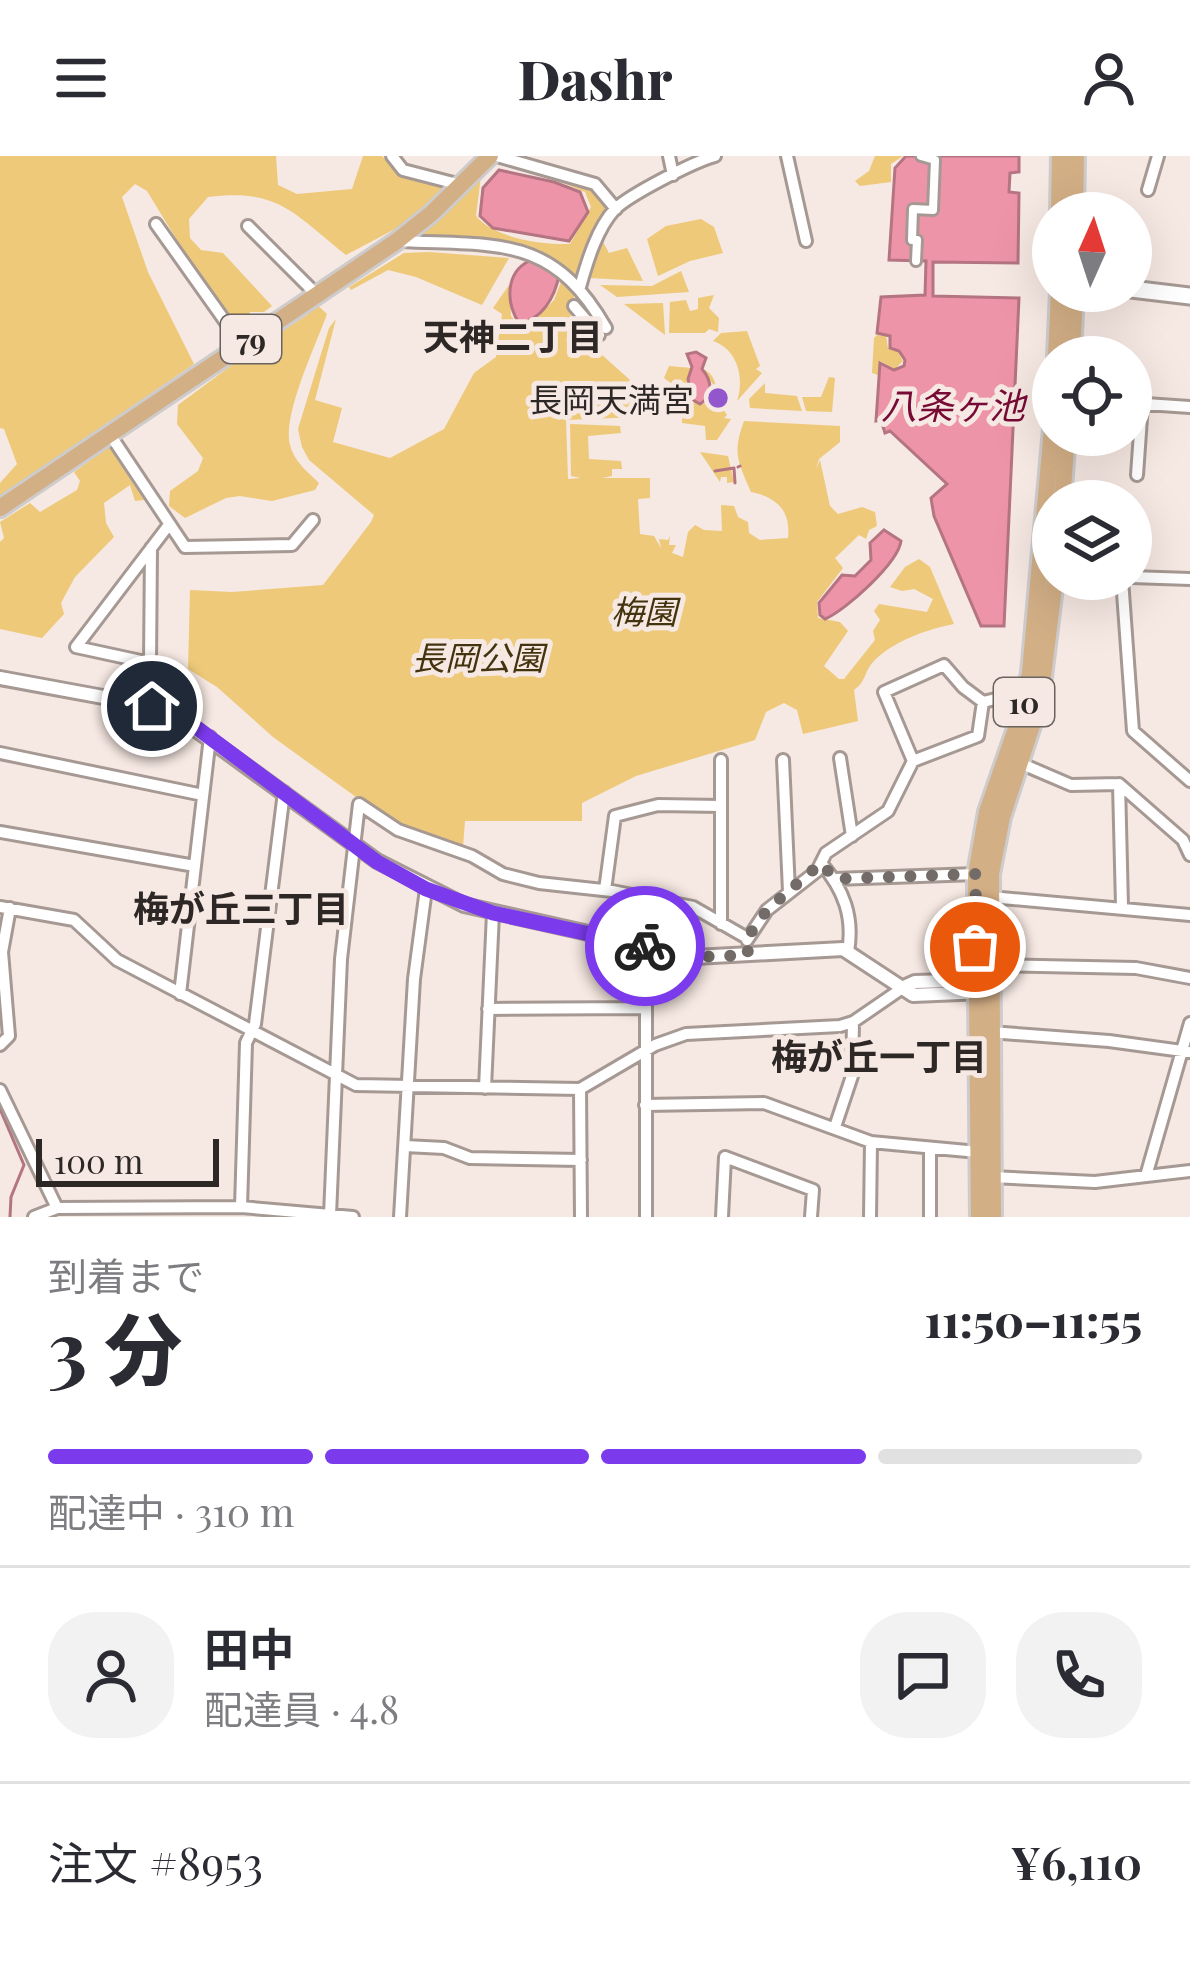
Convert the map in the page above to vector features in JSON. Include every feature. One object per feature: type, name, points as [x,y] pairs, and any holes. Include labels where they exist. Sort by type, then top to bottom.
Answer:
[{"type":"main road","name":"79","points":[[0,508],[398,241],[493,156]]},
{"type":"main road","points":[[1060,156],[1060,192]]},
{"type":"main road","points":[[1075,192],[1076,156]]},
{"type":"main road","points":[[1152,291],[1190,296]]},
{"type":"main road","name":"10","points":[[979,1217],[990,897],[1044,600]]},
{"type":"main road","name":"10","points":[[993,1217],[990,1032],[976,874],[985,821],[1043,687],[1048,600]]},
{"type":"street","points":[[392,156],[403,170],[461,185]]},
{"type":"street","points":[[493,156],[595,184],[616,208]]},
{"type":"street","points":[[669,156],[673,175]]},
{"type":"street","points":[[580,287],[600,234],[616,208],[715,156]]},
{"type":"street","points":[[787,156],[806,242]]},
{"type":"street","points":[[916,261],[914,208],[933,210],[935,160],[921,156]]},
{"type":"street","points":[[1148,190],[1157,156]]},
{"type":"street","points":[[156,224],[242,346]]},
{"type":"street","points":[[248,226],[317,295]]},
{"type":"street","points":[[398,241],[489,245],[521,251],[557,266],[580,287],[603,331],[574,306]]},
{"type":"street","points":[[1152,405],[1190,407]]},
{"type":"street","points":[[111,436],[185,547],[292,545],[313,520]]},
{"type":"street","points":[[1137,456],[1137,475]]},
{"type":"street","points":[[151,548],[150,663],[76,647],[151,548],[168,526]]},
{"type":"street","points":[[1152,578],[1190,579]]},
{"type":"street","points":[[1128,600],[1133,730],[1190,781]]},
{"type":"street","points":[[913,761],[884,692],[944,665],[983,702]]},
{"type":"street","points":[[0,678],[152,706],[177,716],[354,845],[426,889],[493,913],[695,957],[848,952],[904,987]]},
{"type":"street","points":[[983,702],[1025,698]]},
{"type":"street","points":[[748,955],[747,938],[767,910],[821,863],[826,853],[892,806],[913,761],[978,736],[983,702]]},
{"type":"street","points":[[180,994],[210,737]]},
{"type":"street","points":[[0,753],[203,795]]},
{"type":"street","points":[[840,758],[852,836]]},
{"type":"street","points":[[721,760],[721,924]]},
{"type":"street","points":[[783,760],[789,891]]},
{"type":"street","points":[[1014,760],[1071,785],[1119,784],[1183,840],[1190,855]]},
{"type":"street","points":[[1119,784],[1122,906]]},
{"type":"street","points":[[241,1207],[246,1043],[284,792]]},
{"type":"street","points":[[330,1214],[340,959],[359,804],[398,830],[477,858],[503,874],[693,908],[747,938]]},
{"type":"street","points":[[605,890],[615,816],[658,805],[721,806]]},
{"type":"street","points":[[0,832],[195,866]]},
{"type":"street","points":[[821,863],[835,879],[849,913],[848,952]]},
{"type":"street","points":[[835,879],[976,874]]},
{"type":"street","points":[[400,1217],[414,979],[426,889]]},
{"type":"street","points":[[990,897],[1190,915]]},
{"type":"street","points":[[646,898],[646,1217]]},
{"type":"street","points":[[0,1045],[9,1036],[2,952],[5,908],[74,920],[117,960],[356,1085],[580,1089],[670,1038],[702,1030],[832,1027],[853,1022],[916,982],[984,982],[1136,968],[1190,978]]},
{"type":"street","points":[[484,1088],[493,913]]},
{"type":"street","points":[[488,1009],[644,1008]]},
{"type":"street","points":[[835,1127],[853,1069],[853,1022]]},
{"type":"street","points":[[1146,1176],[1186,1052],[1190,1023]]},
{"type":"street","points":[[990,1032],[1186,1052]]},
{"type":"street","points":[[580,1089],[581,1217]]},
{"type":"street","points":[[0,1090],[56,1208]]},
{"type":"street","points":[[645,1105],[764,1103],[872,1142],[978,1152]]},
{"type":"street","points":[[0,1124],[13,1120]]},
{"type":"street","points":[[870,1217],[872,1142]]},
{"type":"street","points":[[405,1146],[444,1148],[470,1159],[580,1160]]},
{"type":"street","points":[[930,1148],[930,1217]]},
{"type":"street","points":[[722,1217],[725,1156],[813,1190],[812,1217]]},
{"type":"street","points":[[992,1177],[1095,1182],[1190,1172]]},
{"type":"street","points":[[34,1217],[56,1208],[241,1207],[353,1217]]},
{"type":"green space","points":[[0,156],[276,156],[278,185],[297,194],[352,189],[363,156],[382,156],[412,178],[448,188],[397,228],[346,255],[284,207],[252,196],[208,197],[189,219],[190,238],[201,250],[223,253],[272,306],[264,312],[250,312],[243,329],[235,326],[194,268],[147,191],[135,184],[122,197],[148,272],[194,364],[0,497],[0,483],[17,464],[0,428]]},
{"type":"green space","points":[[875,156],[903,156],[891,164],[891,182],[860,186],[855,181],[869,171]]},
{"type":"green space","points":[[481,176],[476,216],[494,230],[533,241],[570,244],[591,207],[585,192],[558,181],[581,184],[593,192],[606,211],[579,277],[525,250],[419,234]]},
{"type":"green space","points":[[701,219],[714,227],[723,253],[658,276],[647,239],[666,226]]},
{"type":"green space","points":[[602,240],[609,253],[627,248],[643,281],[590,278]]},
{"type":"green space","points":[[404,253],[509,258],[482,305],[388,270],[349,287]]},
{"type":"green space","points":[[681,271],[689,292],[617,297],[600,285],[652,286]]},
{"type":"green space","name":"長岡公園","points":[[563,277],[575,292],[566,342],[576,315],[592,337],[591,345],[640,389],[637,417],[566,420],[568,479],[581,478],[571,476],[570,424],[620,426],[621,433],[588,436],[589,459],[621,461],[622,469],[612,469],[612,476],[602,478],[650,478],[650,498],[638,499],[640,534],[654,536],[661,548],[659,539],[670,536],[669,545],[676,545],[672,553],[683,557],[688,532],[695,525],[722,531],[721,505],[734,506],[738,517],[748,522],[749,533],[760,540],[788,538],[780,507],[751,492],[743,472],[738,442],[744,421],[840,426],[840,442],[819,459],[816,469],[820,460],[830,506],[838,514],[862,507],[875,512],[877,526],[866,539],[859,535],[835,558],[843,568],[817,602],[818,618],[840,622],[848,631],[824,666],[844,679],[875,640],[873,631],[880,620],[874,611],[879,604],[927,612],[933,599],[914,589],[890,587],[905,567],[919,559],[930,567],[954,624],[912,637],[875,660],[854,690],[858,721],[803,734],[797,710],[784,703],[766,712],[755,740],[636,776],[582,803],[582,821],[465,821],[463,847],[402,827],[374,810],[188,669],[190,590],[323,585],[371,522],[374,515],[309,460],[298,429],[329,328],[336,319],[315,400],[342,408],[333,442],[390,458],[444,429],[474,373],[496,357],[502,314],[493,308],[509,285],[511,316],[519,326],[529,326],[554,300]]},
{"type":"green space","points":[[714,295],[709,308],[719,318],[718,332],[669,333],[670,302],[686,300],[690,311],[698,309],[698,298]]},
{"type":"green space","points":[[315,303],[327,314],[295,399],[289,432],[295,457],[319,483],[315,490],[272,501],[226,498],[185,518],[169,506],[170,491],[198,471],[203,458],[177,424],[178,405],[307,315]]},
{"type":"green space","points":[[663,303],[665,335],[624,304]]},
{"type":"green space","points":[[747,331],[760,366],[756,369],[762,373],[737,401],[737,365],[728,350],[713,341],[721,333]]},
{"type":"green space","points":[[877,335],[886,336],[888,348],[903,361],[895,369],[880,361],[878,375],[872,373]]},
{"type":"green space","points":[[669,366],[692,368],[688,389],[700,405],[709,402],[715,387],[702,369],[712,377],[716,389],[713,397],[724,400],[724,418],[731,419],[717,440],[706,440],[705,426],[682,423],[682,417],[693,412],[687,395],[664,378]]},
{"type":"green space","points":[[829,377],[835,378],[832,412],[806,411],[802,397],[821,397]]},
{"type":"green space","points":[[765,383],[765,393],[797,396],[802,411],[750,408],[749,399]]},
{"type":"green space","points":[[109,447],[144,500],[135,501],[130,485],[104,503],[106,523],[114,537],[75,577],[61,603],[64,614],[42,638],[0,629],[0,542],[4,538],[0,522],[30,503],[40,512],[77,490],[80,481],[74,472]]},
{"type":"green space","points":[[700,452],[728,456],[734,482],[721,477],[720,482]]},
{"type":"water","name":"八条ヶ池","points":[[906,156],[1019,156],[1019,172],[1010,173],[1009,192],[1019,193],[1018,263],[933,262],[933,296],[1019,298],[1004,626],[981,626],[934,516],[931,498],[947,484],[890,431],[885,433],[881,420],[876,421],[880,363],[894,370],[904,366],[905,360],[890,348],[890,336],[877,333],[881,297],[925,295],[926,261],[889,260],[895,168]]},
{"type":"water","points":[[499,170],[580,192],[588,212],[569,241],[493,228],[480,216],[483,188]]},
{"type":"water","points":[[529,261],[541,262],[559,275],[546,306],[519,323],[510,289],[515,273]]},
{"type":"water","points":[[696,352],[706,358],[702,369],[710,388],[700,404],[693,400],[688,379],[692,367],[687,354]]},
{"type":"water","points":[[884,530],[901,541],[891,561],[857,596],[825,619],[819,603],[842,575],[855,576],[871,560],[870,543]]},
{"type":"waterway","points":[[715,471],[734,468],[735,483]]},
{"type":"waterway","points":[[0,1109],[24,1165],[11,1197],[10,1217]]},
{"type":"way so far","points":[[645,946],[695,957],[748,955],[747,938],[767,910],[821,863],[835,879],[976,874],[975,947]]},
{"type":"place","name":"長岡天満宮","points":[[718,398]]},
{"type":"district","name":"天神二丁目","points":[[513,335]]},
{"type":"district","name":"梅が丘三丁目","points":[[241,907]]},
{"type":"district","name":"梅が丘一丁目","points":[[879,1055]]},
{"type":"route","points":[[152,706],[193,725],[377,862],[426,889],[493,913],[645,946]]},
{"type":"park label","name":"梅園","points":[[644,610]]}]
